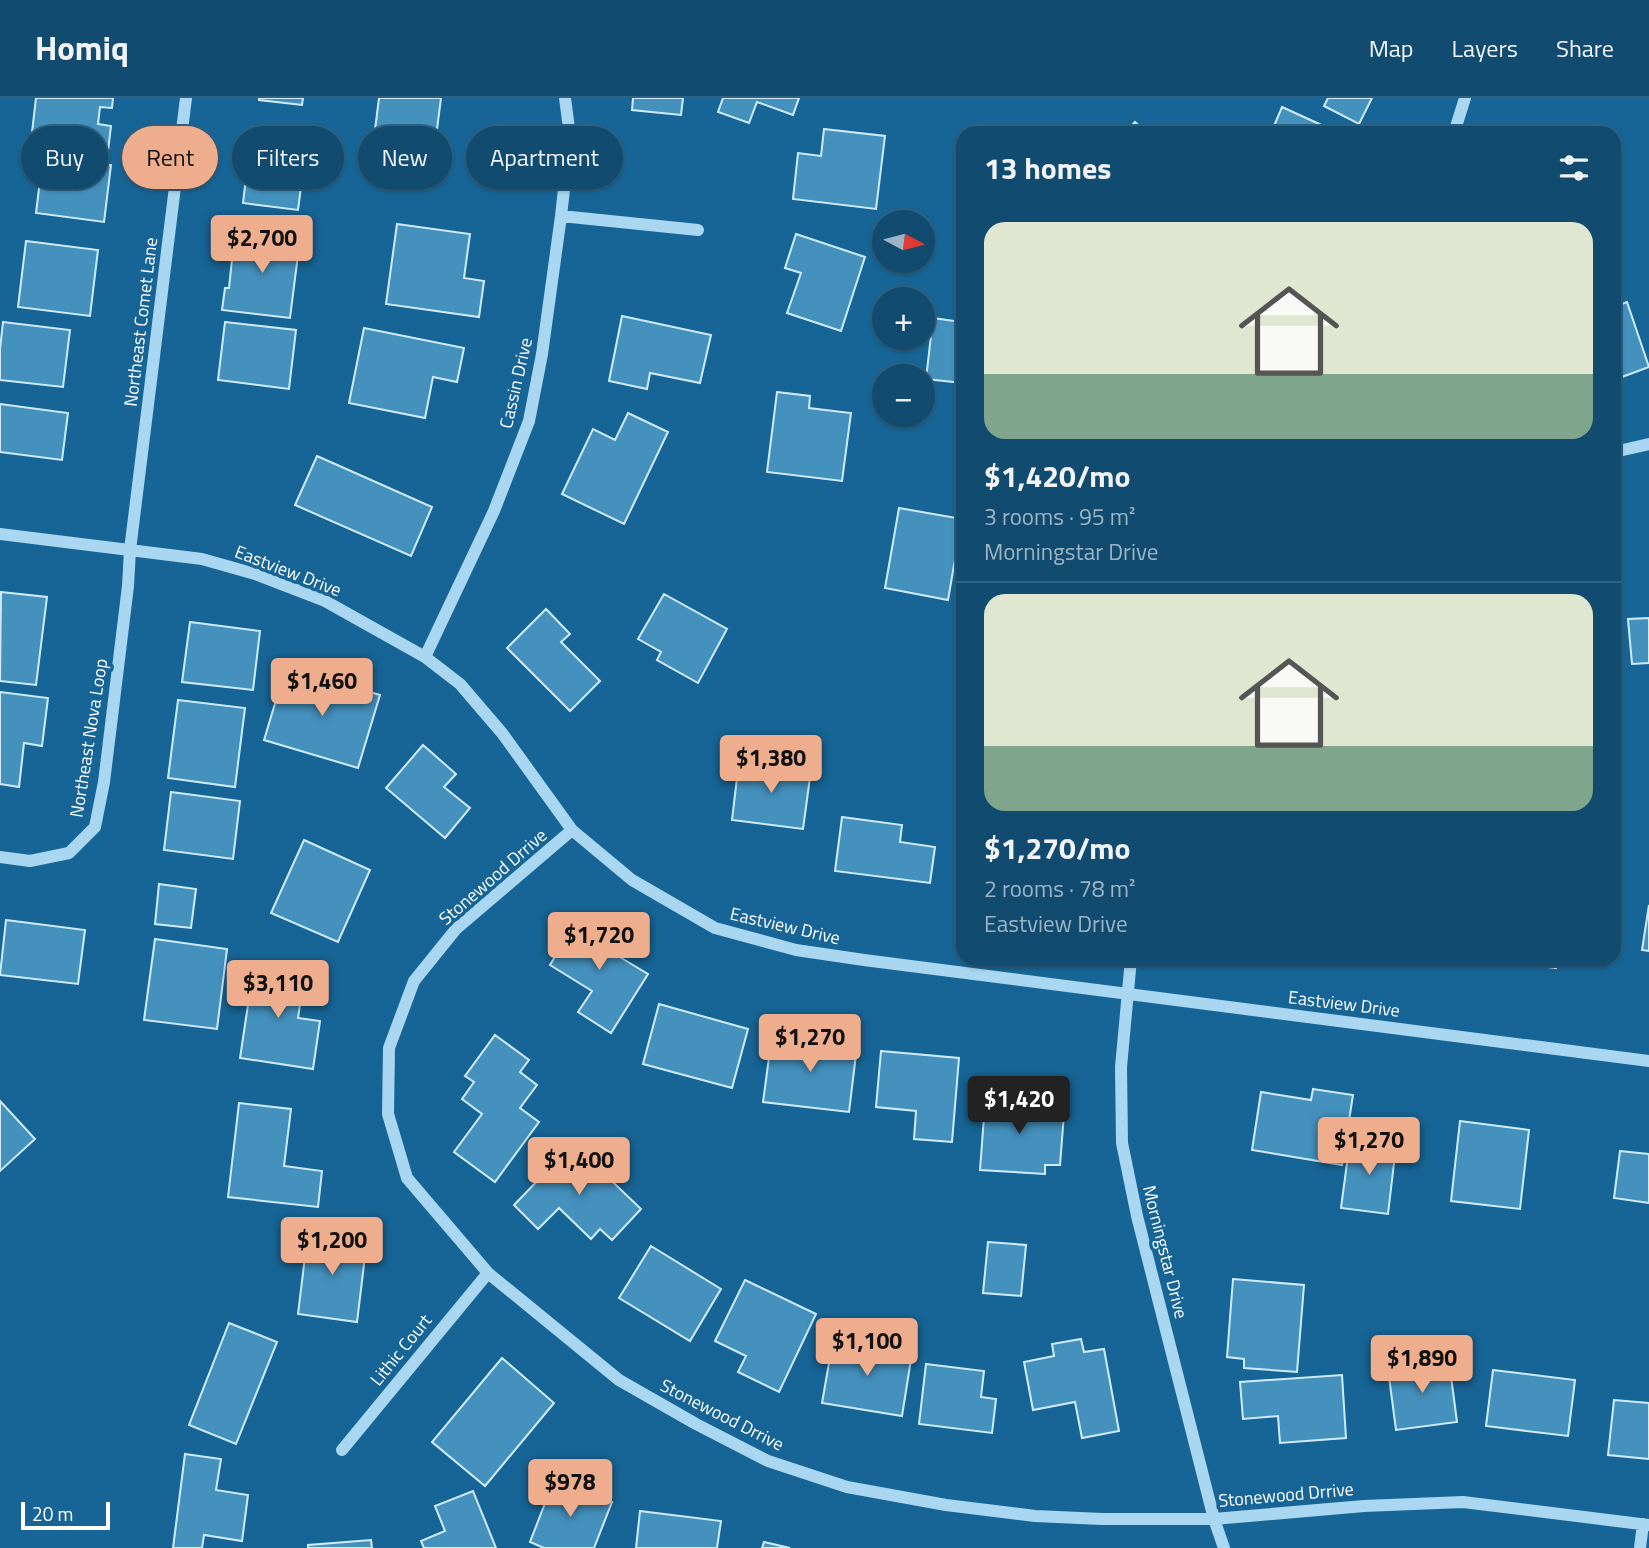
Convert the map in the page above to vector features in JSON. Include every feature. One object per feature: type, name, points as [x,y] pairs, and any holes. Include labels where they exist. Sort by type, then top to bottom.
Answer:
[{"type":"street","name":"Northeast Comet Lane","points":[[130,550],[186,98]]},
{"type":"street","name":"Cassin Drive","points":[[425,657],[494,511],[529,421],[542,354],[570,136],[565,98]]},
{"type":"street","points":[[1456,126],[1465,98]]},
{"type":"street","points":[[561,216],[698,230]]},
{"type":"street","points":[[1621,450],[1649,444]]},
{"type":"street","name":"Eastview Drive","points":[[0,534],[202,559],[256,574],[325,601],[425,657],[460,684],[502,733],[572,830],[632,880],[715,928],[796,950],[1649,1061]]},
{"type":"street","name":"Northeast Nova Loop","points":[[0,858],[30,861],[69,853],[95,827],[104,782],[130,550]]},
{"type":"street","name":"Stonewood Drrive","points":[[572,830],[456,929],[414,981],[389,1048],[388,1114],[407,1178],[488,1273],[620,1380],[696,1424],[768,1461],[847,1487],[946,1505],[1035,1516],[1214,1519],[1364,1506],[1464,1502],[1646,1524]]},
{"type":"street","name":"Morningstar Drive","points":[[1130,966],[1121,1067],[1122,1143],[1137,1216],[1214,1519],[1224,1548]]},
{"type":"street","name":"Lithic Court","points":[[342,1450],[488,1273]]},
{"type":"street","points":[[1640,1548],[1646,1524]]},
{"type":"building","points":[[36,98],[113,98],[112,108],[100,107],[98,124],[111,126],[108,151],[108,126],[33,126]]},
{"type":"building","points":[[259,98],[303,98],[302,105]]},
{"type":"building","points":[[379,98],[441,98],[437,126],[375,126]]},
{"type":"building","points":[[633,98],[683,98],[681,115],[632,110]]},
{"type":"building","points":[[723,98],[799,98],[793,115],[757,102],[749,123],[718,112]]},
{"type":"building","points":[[1328,98],[1372,98],[1359,124],[1324,106]]},
{"type":"building","points":[[1282,107],[1324,126],[1274,126]]},
{"type":"building","points":[[824,129],[885,136],[876,209],[793,199],[798,153],[821,156]]},
{"type":"building","points":[[108,165],[111,165],[104,222],[36,213],[39,189],[108,189]]},
{"type":"building","points":[[245,189],[301,189],[298,210],[243,203]]},
{"type":"building","points":[[397,224],[470,234],[464,278],[484,281],[479,317],[386,304]]},
{"type":"building","points":[[235,231],[300,239],[290,318],[222,310],[225,288],[229,288]]},
{"type":"building","points":[[796,234],[865,257],[841,331],[787,313],[801,273],[785,268]]},
{"type":"building","points":[[26,241],[98,250],[90,316],[18,307]]},
{"type":"building","points":[[1627,302],[1649,367],[1621,377],[1621,304]]},
{"type":"building","points":[[622,316],[711,335],[700,383],[650,373],[647,389],[609,381]]},
{"type":"building","points":[[935,318],[956,321],[956,382],[935,380],[935,364],[928,364],[929,350],[935,350]]},
{"type":"building","points":[[3,322],[70,330],[63,387],[0,380]]},
{"type":"building","points":[[225,322],[296,330],[289,389],[218,380]]},
{"type":"building","points":[[364,328],[464,348],[457,382],[433,377],[425,418],[349,403]]},
{"type":"building","points":[[777,392],[810,396],[809,408],[851,413],[842,481],[767,472]]},
{"type":"building","points":[[0,404],[68,413],[62,460],[0,452]]},
{"type":"building","points":[[628,413],[668,432],[624,524],[562,494],[593,429],[615,440]]},
{"type":"building","points":[[317,456],[432,507],[411,556],[295,505]]},
{"type":"building","points":[[899,508],[956,518],[956,554],[948,600],[885,588]]},
{"type":"building","points":[[1,592],[47,597],[36,685],[0,681]]},
{"type":"building","points":[[664,594],[727,629],[698,683],[657,660],[661,652],[638,639]]},
{"type":"building","points":[[546,609],[570,634],[561,642],[600,681],[570,711],[507,648]]},
{"type":"building","points":[[1649,618],[1649,663],[1632,664],[1628,619]]},
{"type":"building","points":[[190,622],[260,631],[253,690],[182,682]]},
{"type":"building","points":[[286,667],[380,695],[358,768],[264,740]]},
{"type":"building","points":[[0,692],[48,698],[42,746],[24,743],[19,787],[0,784]]},
{"type":"building","points":[[178,700],[245,708],[235,787],[168,778]]},
{"type":"building","points":[[423,745],[456,774],[444,787],[470,808],[445,838],[386,788]]},
{"type":"building","points":[[739,761],[811,770],[803,829],[732,820]]},
{"type":"building","points":[[171,792],[240,801],[233,859],[164,850]]},
{"type":"building","points":[[842,817],[902,825],[900,842],[935,847],[930,883],[835,871]]},
{"type":"building","points":[[304,840],[370,870],[338,942],[271,913]]},
{"type":"building","points":[[159,884],[196,889],[191,928],[155,924]]},
{"type":"building","points":[[1649,905],[1649,951],[1642,950]]},
{"type":"building","points":[[581,914],[626,942],[618,956],[648,974],[611,1033],[578,1012],[592,991],[550,965]]},
{"type":"building","points":[[6,920],[85,930],[78,984],[0,975]]},
{"type":"building","points":[[155,939],[227,949],[217,1029],[144,1020]]},
{"type":"building","points":[[254,965],[305,972],[298,1018],[320,1021],[313,1069],[240,1058]]},
{"type":"building","points":[[659,1004],[748,1029],[732,1088],[643,1064]]},
{"type":"building","points":[[495,1035],[529,1060],[520,1072],[537,1085],[520,1108],[539,1122],[495,1182],[454,1152],[482,1114],[462,1099],[474,1082],[465,1076]]},
{"type":"building","points":[[772,1035],[857,1046],[849,1112],[763,1102]]},
{"type":"building","points":[[881,1051],[959,1058],[952,1142],[914,1139],[916,1111],[876,1107]]},
{"type":"building","points":[[1313,1089],[1353,1095],[1342,1165],[1252,1150],[1261,1092],[1311,1100]]},
{"type":"building","points":[[986,1090],[1018,1092],[1017,1111],[1064,1114],[1060,1165],[1045,1165],[1045,1174],[980,1170]]},
{"type":"building","points":[[0,1101],[35,1139],[0,1171]]},
{"type":"building","points":[[239,1103],[291,1109],[284,1166],[322,1171],[318,1207],[228,1197]]},
{"type":"building","points":[[1460,1121],[1529,1130],[1520,1209],[1451,1201]]},
{"type":"building","points":[[1350,1140],[1396,1146],[1388,1214],[1341,1208]]},
{"type":"building","points":[[573,1144],[641,1209],[612,1240],[600,1229],[591,1239],[559,1208],[538,1229],[514,1205]]},
{"type":"building","points":[[1620,1151],[1649,1154],[1649,1203],[1614,1198]]},
{"type":"building","points":[[308,1232],[367,1240],[357,1322],[298,1314]]},
{"type":"building","points":[[988,1242],[1026,1245],[1021,1296],[983,1293]]},
{"type":"building","points":[[651,1246],[721,1289],[690,1341],[619,1298]]},
{"type":"building","points":[[1233,1279],[1304,1285],[1297,1372],[1244,1368],[1244,1359],[1227,1357]]},
{"type":"building","points":[[745,1280],[816,1314],[779,1392],[738,1372],[746,1356],[715,1341]]},
{"type":"building","points":[[229,1323],[277,1342],[236,1444],[189,1425]]},
{"type":"building","points":[[1081,1339],[1084,1352],[1104,1349],[1119,1431],[1082,1438],[1075,1402],[1033,1410],[1024,1362],[1054,1356],[1052,1344]]},
{"type":"building","points":[[833,1340],[912,1353],[902,1416],[822,1403]]},
{"type":"building","points":[[502,1358],[554,1403],[485,1486],[432,1442]]},
{"type":"building","points":[[1449,1361],[1457,1422],[1396,1430],[1388,1369]]},
{"type":"building","points":[[926,1364],[984,1371],[981,1397],[996,1399],[992,1433],[919,1424]]},
{"type":"building","points":[[1493,1370],[1575,1380],[1568,1436],[1486,1426]]},
{"type":"building","points":[[1342,1375],[1346,1438],[1280,1443],[1278,1416],[1243,1419],[1240,1382]]},
{"type":"building","points":[[1614,1400],[1649,1403],[1649,1459],[1608,1455]]},
{"type":"building","points":[[185,1454],[221,1459],[216,1490],[248,1495],[242,1541],[204,1535],[202,1548],[173,1548]]},
{"type":"building","points":[[554,1480],[612,1502],[594,1548],[544,1548],[530,1542]]},
{"type":"building","points":[[473,1491],[496,1548],[424,1548],[421,1541],[445,1531],[435,1506]]},
{"type":"building","points":[[640,1511],[721,1521],[717,1548],[636,1548]]},
{"type":"building","points":[[371,1540],[372,1548],[308,1548],[308,1545]]},
{"type":"building","points":[[764,1542],[790,1548],[762,1548]]}]
